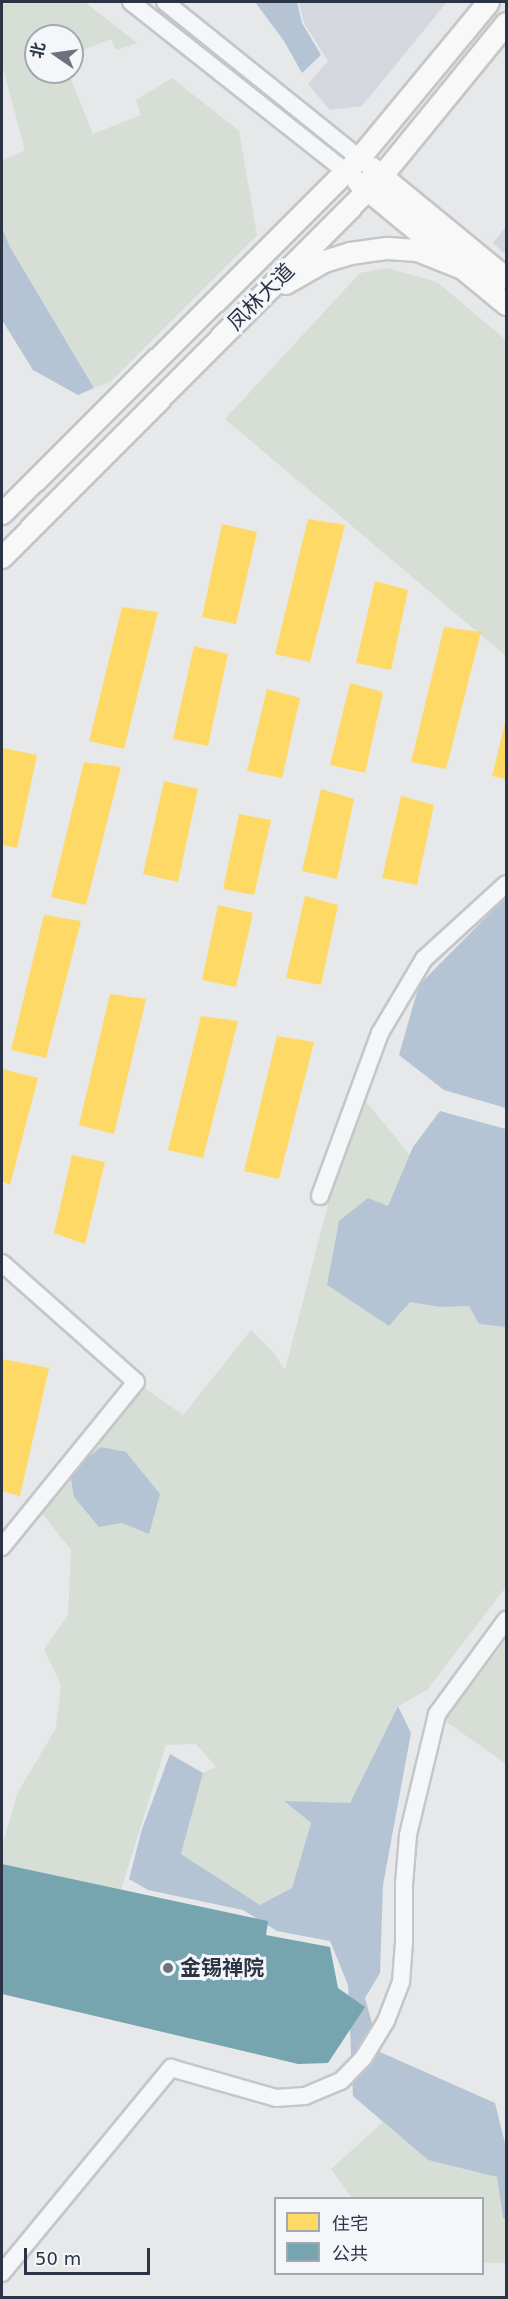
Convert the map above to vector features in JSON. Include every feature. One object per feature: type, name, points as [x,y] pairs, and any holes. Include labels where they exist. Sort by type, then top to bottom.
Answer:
[{"type":"main road","name":"凤林大道","points":[[2,513],[352,165],[488,2]]},
{"type":"main road","name":"凤林大道","points":[[2,558],[374,183],[507,23]]},
{"type":"main road","points":[[352,165],[507,278]]},
{"type":"main road","points":[[374,183],[462,268],[507,304]]},
{"type":"main road","points":[[263,295],[324,261],[350,253],[387,248],[417,250],[462,268]]},
{"type":"street","points":[[130,2],[352,165]]},
{"type":"street","points":[[165,2],[352,165]]},
{"type":"street","points":[[320,1196],[380,1033],[424,959],[507,884]]},
{"type":"street","points":[[2,1263],[136,1382],[2,1547]]},
{"type":"street","points":[[2,2273],[171,2068],[276,2097],[295,2097],[305,2096],[341,2081],[364,2057],[386,2021],[401,1982],[408,1835],[437,1714],[507,1620]]},
{"type":"shaded area","points":[[2,2],[85,2],[137,43],[116,50],[111,39],[84,49],[84,24],[24,24],[24,84],[73,84],[93,134],[141,115],[136,100],[172,78],[239,131],[257,235],[110,382],[94,388],[10,247],[2,228],[2,161],[25,150],[2,64]]},
{"type":"shaded area","points":[[299,2],[447,2],[362,106],[330,110],[308,84],[328,61],[304,23]]},
{"type":"shaded area","points":[[506,226],[506,255],[493,243]]},
{"type":"shaded area","points":[[387,268],[437,282],[506,340],[506,656],[225,419],[360,273]]},
{"type":"shaded area","points":[[363,1098],[410,1155],[388,1206],[410,1302],[440,1307],[469,1306],[479,1323],[506,1327],[506,1587],[427,1690],[398,1706],[350,1803],[285,1802],[311,1823],[292,1888],[260,1906],[181,1854],[203,1773],[216,1767],[196,1744],[166,1745],[121,1890],[2,1864],[2,1847],[17,1794],[56,1728],[61,1685],[44,1649],[68,1615],[71,1550],[38,1508],[136,1382],[183,1415],[251,1330],[273,1352],[285,1370],[330,1197]]},
{"type":"shaded area","points":[[506,1640],[506,1764],[444,1720]]},
{"type":"shaded area","points":[[383,2122],[428,2160],[497,2177],[503,2218],[506,2219],[506,2263],[484,2263],[484,2197],[351,2197],[331,2169]]},
{"type":"water","points":[[255,2],[297,2],[302,23],[321,55],[302,73],[284,41]]},
{"type":"water","points":[[2,228],[10,247],[94,388],[78,395],[33,370],[2,320]]},
{"type":"water","points":[[506,897],[506,1108],[444,1090],[399,1055],[419,985]]},
{"type":"water","points":[[440,1111],[506,1129],[506,1327],[479,1324],[469,1306],[440,1307],[410,1302],[389,1326],[327,1285],[339,1221],[368,1198],[388,1206],[413,1147]]},
{"type":"water","points":[[101,1447],[126,1452],[160,1494],[149,1534],[122,1523],[99,1527],[74,1497],[70,1472]]},
{"type":"water","points":[[398,1706],[411,1733],[383,1885],[380,1973],[365,1998],[380,2052],[495,2103],[506,2147],[506,2219],[503,2218],[497,2177],[428,2160],[353,2096],[348,1985],[330,1941],[277,1931],[243,1910],[148,1890],[129,1879],[142,1829],[170,1754],[203,1773],[181,1854],[260,1905],[292,1888],[311,1823],[284,1801],[350,1803]]},
{"type":"building: 住宅","points":[[308,519],[345,525],[310,662],[275,654]]},
{"type":"building: 住宅","points":[[222,524],[257,532],[236,624],[202,617]]},
{"type":"building: 住宅","points":[[375,581],[408,590],[391,670],[356,663]]},
{"type":"building: 住宅","points":[[122,607],[158,612],[124,749],[89,741]]},
{"type":"building: 住宅","points":[[444,627],[481,632],[446,769],[411,762]]},
{"type":"building: 住宅","points":[[194,646],[228,654],[208,746],[173,739]]},
{"type":"building: 住宅","points":[[350,683],[383,692],[365,773],[330,765]]},
{"type":"building: 住宅","points":[[267,689],[300,698],[282,778],[247,771]]},
{"type":"building: 住宅","points":[[506,719],[506,779],[492,776]]},
{"type":"building: 住宅","points":[[3,748],[37,755],[17,848],[2,845]]},
{"type":"building: 住宅","points":[[84,762],[121,767],[86,905],[51,897]]},
{"type":"building: 住宅","points":[[164,781],[198,789],[178,882],[143,874]]},
{"type":"building: 住宅","points":[[321,789],[354,799],[337,879],[302,871]]},
{"type":"building: 住宅","points":[[401,796],[434,805],[417,885],[382,878]]},
{"type":"building: 住宅","points":[[239,814],[271,820],[254,895],[223,889]]},
{"type":"building: 住宅","points":[[305,896],[338,905],[321,985],[286,978]]},
{"type":"building: 住宅","points":[[218,905],[253,913],[236,987],[202,980]]},
{"type":"building: 住宅","points":[[44,915],[81,921],[46,1058],[11,1050]]},
{"type":"building: 住宅","points":[[110,994],[146,999],[114,1134],[79,1125]]},
{"type":"building: 住宅","points":[[201,1016],[238,1021],[203,1158],[168,1150]]},
{"type":"building: 住宅","points":[[277,1036],[314,1042],[279,1179],[244,1171]]},
{"type":"building: 住宅","points":[[2,1069],[38,1078],[10,1185],[2,1181]]},
{"type":"building: 住宅","points":[[72,1155],[105,1162],[85,1244],[54,1233]]},
{"type":"building: 住宅","points":[[2,1359],[49,1368],[20,1496],[2,1491]]},
{"type":"building: 公共","name":"金锡禅院","points":[[2,1864],[268,1921],[266,1935],[330,1947],[338,1988],[365,2007],[328,2063],[298,2064],[2,1994]]},
{"type":"place","name":"金锡禅院","points":[[168,1968]]}]
